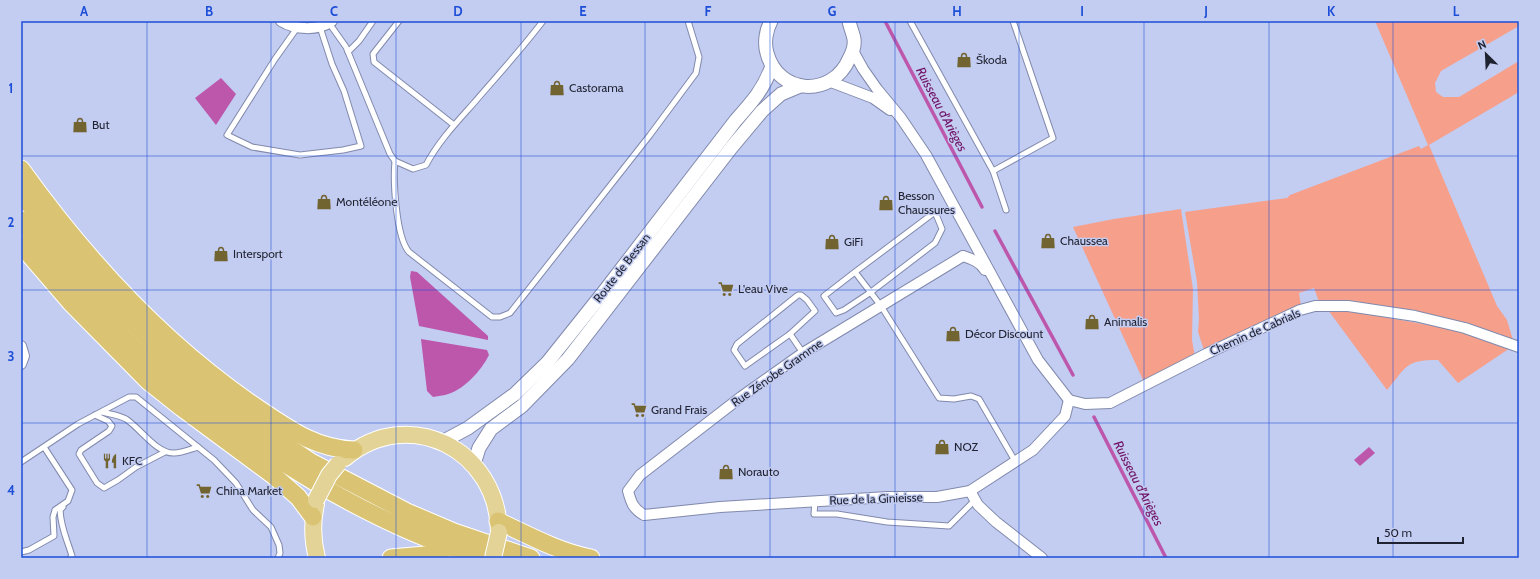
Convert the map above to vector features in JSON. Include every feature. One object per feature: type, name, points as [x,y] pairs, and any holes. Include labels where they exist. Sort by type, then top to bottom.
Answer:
[{"type":"highway","points":[[21,169],[56,216],[114,285],[186,354],[241,397],[292,431],[316,443],[340,450],[354,450]]},
{"type":"highway","points":[[21,193],[64,249],[108,299],[170,360],[247,419],[310,462],[407,512],[454,532],[531,558]]},
{"type":"highway","points":[[21,220],[30,233],[91,304],[120,334],[161,373],[237,432],[338,496],[400,526],[449,547],[482,558]]},
{"type":"highway","points":[[21,245],[72,303],[148,381],[274,476],[298,498],[313,517]]},
{"type":"highway","points":[[498,526],[591,558]]},
{"type":"highway","points":[[391,558],[426,555],[441,558]]},
{"type":"main road","points":[[317,558],[312,537],[313,517],[316,500],[329,475],[338,464],[354,450],[378,439],[397,435],[417,435],[442,442],[454,448],[474,464],[488,485],[493,496],[498,526],[493,558]]},
{"type":"street","points":[[281,21],[297,28],[309,28],[327,24]]},
{"type":"street","points":[[768,23],[765,46],[772,66],[780,76],[800,86],[813,87],[831,82],[845,70],[853,51],[854,38],[849,21]]},
{"type":"street","points":[[853,51],[877,89],[901,118],[926,155],[1040,364],[1069,400]]},
{"type":"street","name":"Route de Bessan","points":[[442,442],[468,428],[515,394],[547,363],[603,293],[736,120],[758,95],[772,66]]},
{"type":"street","points":[[831,82],[873,98],[901,118]]},
{"type":"street","name":"Route de Bessan","points":[[474,464],[479,448],[491,429],[522,406],[568,359],[762,110],[781,94],[800,86]]},
{"type":"street","points":[[968,231],[968,246],[963,256],[973,259],[982,265],[1002,302],[1016,321]]},
{"type":"street","name":"Rue Zénobe Gramme","points":[[644,515],[634,507],[628,491],[640,475],[741,397],[803,353],[963,256]]},
{"type":"street","name":"Chemin de Cabrials","points":[[1069,400],[1085,404],[1110,403],[1206,354],[1300,310],[1315,306],[1348,306],[1415,316],[1465,328],[1519,347]]},
{"type":"street","points":[[21,346],[24,356],[21,364]]},
{"type":"street","name":"Rue de la Ginieisse","points":[[644,515],[720,507],[888,497],[973,496],[1015,462],[1033,450],[1065,416],[1069,400]]},
{"type":"street","points":[[973,496],[978,505],[996,522],[1042,558]]},
{"type":"lane","points":[[348,52],[359,41],[373,21]]},
{"type":"lane","points":[[399,21],[373,54],[374,62],[454,125]]},
{"type":"lane","points":[[327,24],[336,31],[348,52],[390,154],[395,161],[413,169],[426,165],[433,152],[454,125],[524,46],[543,21]]},
{"type":"lane","points":[[395,161],[393,176],[397,211],[404,246],[408,252],[492,317],[500,317],[510,313],[650,135],[696,73],[699,57],[688,21]]},
{"type":"lane","points":[[910,21],[993,171],[1006,210]]},
{"type":"lane","points":[[993,171],[1053,138],[1013,21]]},
{"type":"lane","points":[[297,28],[227,135],[252,147],[300,155],[343,150],[361,146],[344,91],[332,64],[327,24]]},
{"type":"lane","points":[[935,212],[942,229],[935,243],[871,292],[844,310],[836,313],[824,296],[855,272],[935,212]]},
{"type":"lane","points":[[855,272],[881,306],[939,398],[954,399],[970,396],[979,399],[1015,462]]},
{"type":"lane","points":[[798,295],[801,295],[807,300],[815,312],[790,334],[745,366],[734,350],[737,344],[754,329],[798,295]]},
{"type":"lane","points":[[790,334],[803,353]]},
{"type":"lane","points":[[21,462],[78,424],[129,397],[136,397],[221,466],[236,483],[253,510],[271,527],[279,545],[280,552],[278,558]]},
{"type":"lane","points":[[102,412],[125,418],[165,452],[174,453],[198,447]]},
{"type":"lane","points":[[95,415],[108,421],[112,426],[109,431],[81,450],[79,454],[96,483],[104,488],[136,467],[165,452]]},
{"type":"lane","points":[[44,447],[72,490],[68,501],[60,510],[62,529],[72,556],[70,558]]},
{"type":"lane","points":[[815,502],[814,514],[837,514],[887,522],[949,526],[973,496]]},
{"type":"lane","points":[[54,536],[53,517],[55,510],[68,501]]},
{"type":"lane","points":[[21,552],[29,550],[54,536],[66,540]]},
{"type":"shaded area","points":[[1375,21],[1519,21],[1519,26],[1441,71],[1435,83],[1436,92],[1443,97],[1459,97],[1519,61],[1519,92],[1429,145],[1497,306],[1507,320],[1513,340],[1449,319],[1386,308],[1319,302],[1314,288],[1299,293],[1301,305],[1204,350],[1198,332],[1199,319],[1197,282],[1185,212],[1287,198],[1290,195],[1419,146],[1421,149],[1428,145]]},
{"type":"shaded area","points":[[221,78],[236,94],[216,125],[195,98]]},
{"type":"shaded area","points":[[1181,209],[1193,289],[1192,340],[1195,357],[1143,380],[1073,227]]},
{"type":"shaded area","points":[[411,271],[417,272],[488,336],[488,340],[419,326],[410,277]]},
{"type":"shaded area","points":[[1328,310],[1362,313],[1461,331],[1510,348],[1458,383],[1438,360],[1418,361],[1412,363],[1403,370],[1387,390]]},
{"type":"shaded area","points":[[421,339],[487,350],[489,355],[476,374],[465,385],[452,393],[433,397],[427,391]]},
{"type":"shaded area","points":[[1369,447],[1375,453],[1360,466],[1354,460]]},
{"type":"waterway","name":"Ruisseau d'Arièges","points":[[885,21],[982,207]]},
{"type":"waterway","name":"Ruisseau d'Arièges","points":[[995,231],[1073,375]]},
{"type":"waterway","name":"Ruisseau d'Arièges","points":[[1094,417],[1166,558]]},
{"type":"place","name":"Škoda","points":[[964,60]]},
{"type":"place","name":"Castorama","points":[[557,88]]},
{"type":"place","name":"But","points":[[80,125]]},
{"type":"place","name":"Montéléone","points":[[324,202]]},
{"type":"place","name":"Besson Chaussures","points":[[886,203]]},
{"type":"place","name":"Chaussea","points":[[1048,241]]},
{"type":"place","name":"GiFi","points":[[832,242]]},
{"type":"place","name":"Intersport","points":[[221,254]]},
{"type":"place","name":"L'eau Vive","points":[[726,289]]},
{"type":"place","name":"Animalis","points":[[1092,322]]},
{"type":"place","name":"Décor Discount","points":[[953,334]]},
{"type":"place","name":"Grand Frais","points":[[639,410]]},
{"type":"place","name":"NOZ","points":[[942,447]]},
{"type":"place","name":"KFC","points":[[110,461]]},
{"type":"place","name":"Norauto","points":[[726,472]]},
{"type":"place","name":"China Market","points":[[204,491]]}]
